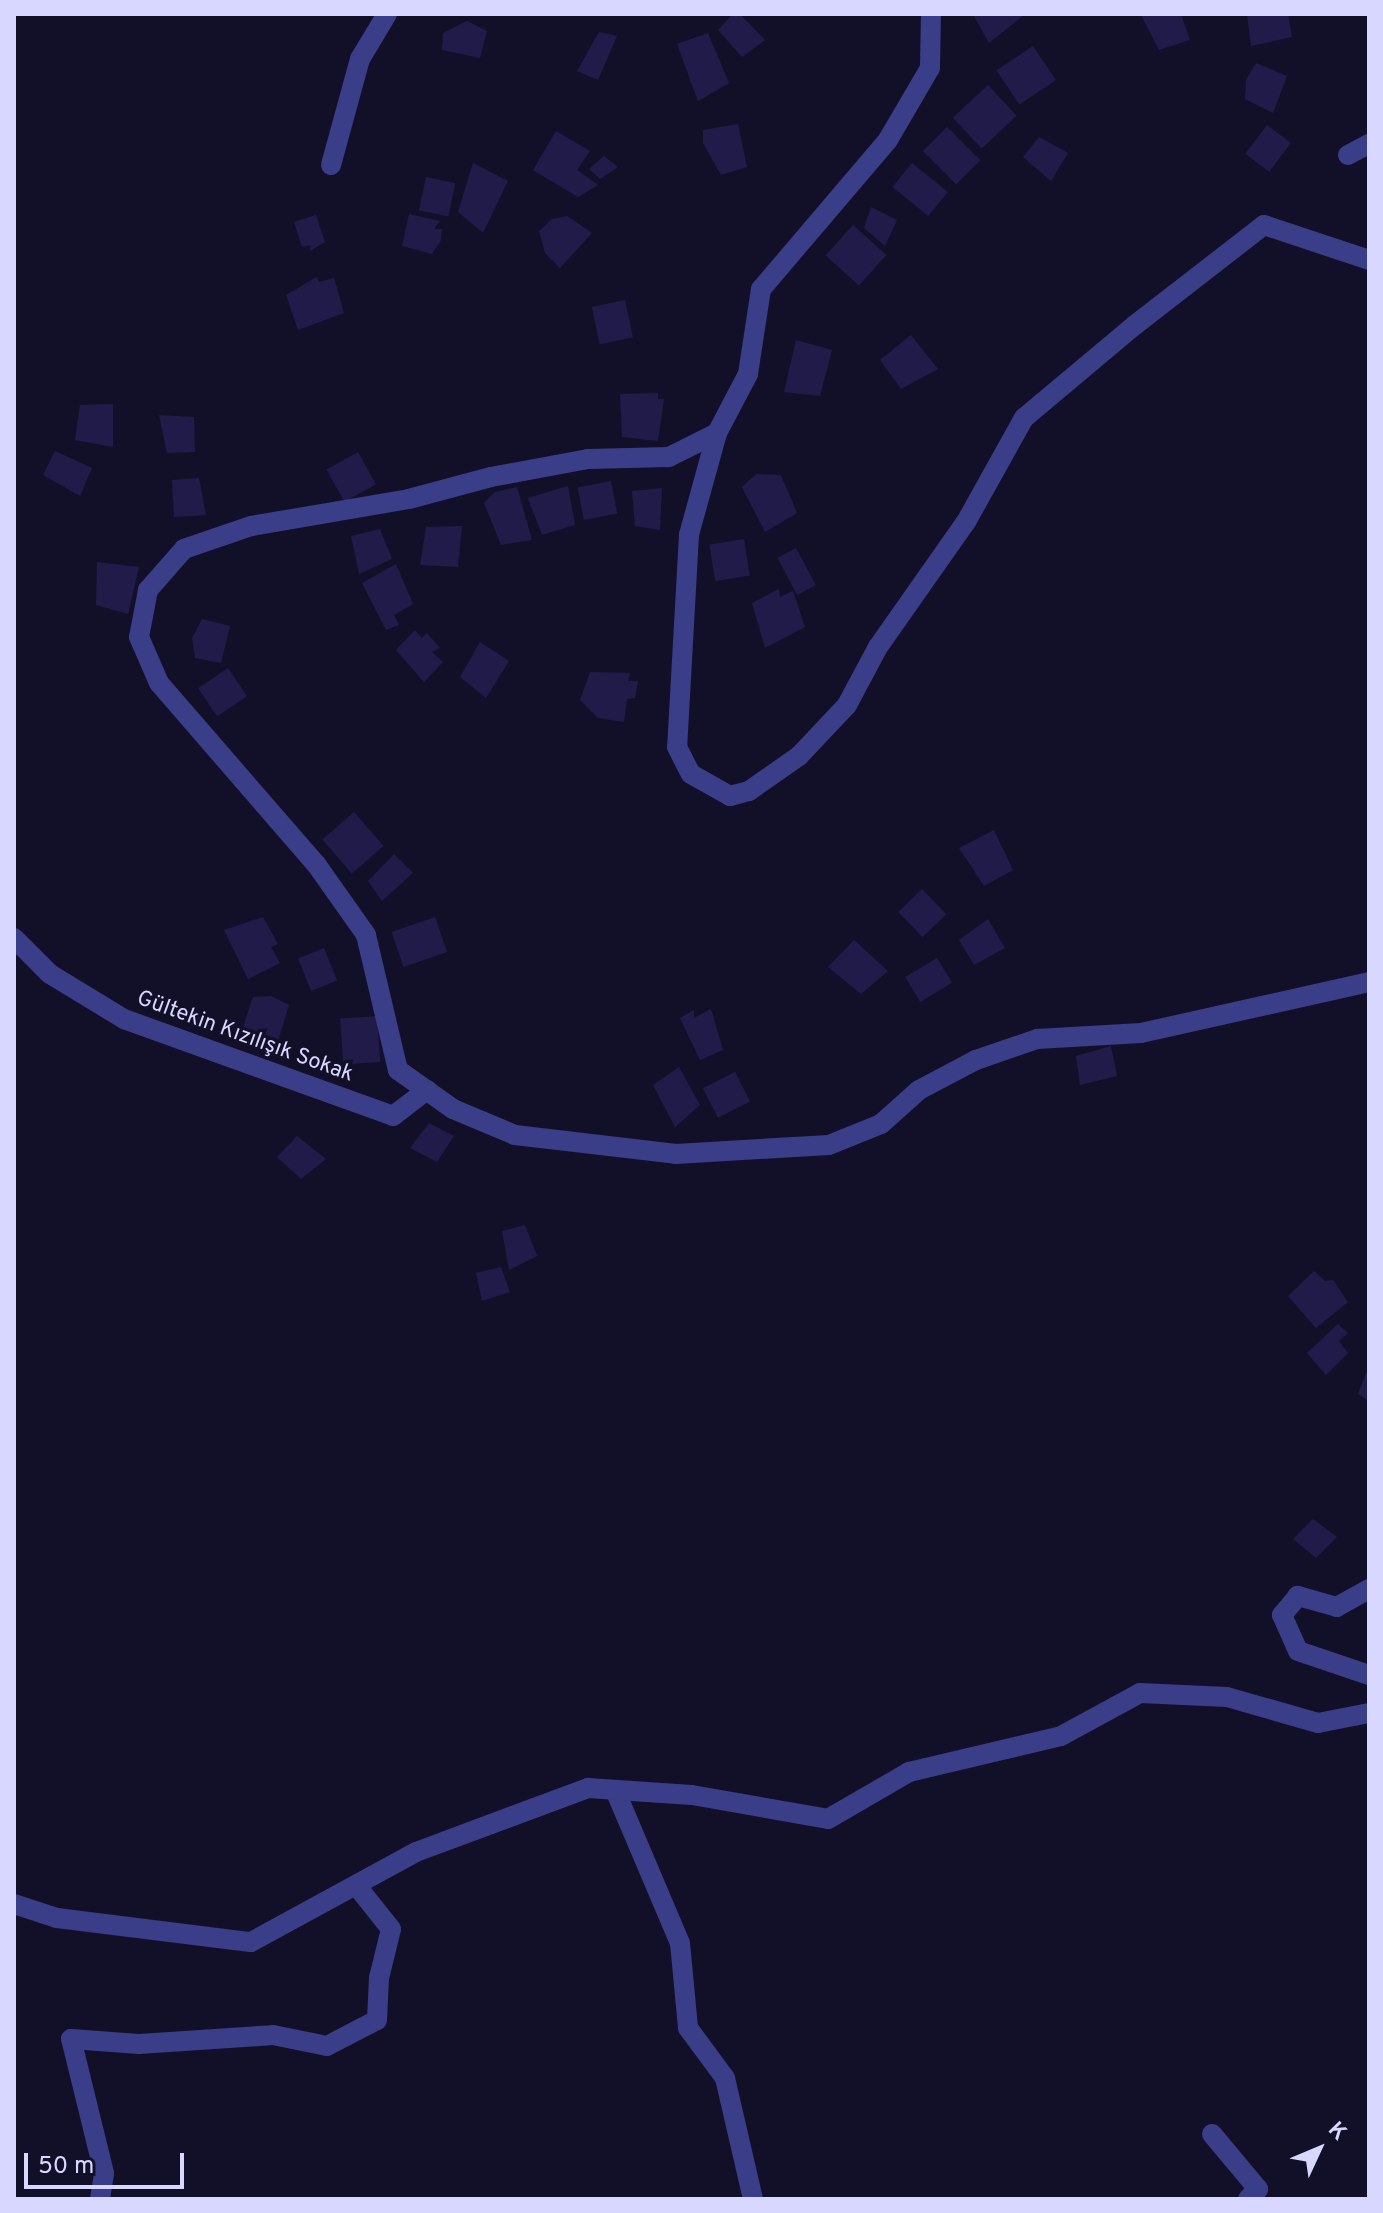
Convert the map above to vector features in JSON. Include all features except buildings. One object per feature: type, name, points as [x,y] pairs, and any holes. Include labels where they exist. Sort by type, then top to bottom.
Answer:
[{"type":"street","points":[[331,165],[360,59],[387,14]]},
{"type":"street","points":[[931,14],[930,68],[888,140],[761,289],[748,374],[717,433],[689,535],[677,747],[691,774],[730,796],[749,791],[799,756],[847,705],[878,647],[966,522],[1024,418],[1264,225],[1369,260]]},
{"type":"street","points":[[1348,155],[1369,144]]},
{"type":"street","points":[[717,433],[669,457],[588,459],[409,499],[251,526],[184,549],[148,590],[139,637],[159,683],[316,864],[366,935],[398,1070],[453,1109],[515,1135],[676,1154],[829,1145],[881,1124],[919,1090],[976,1060],[1037,1039],[1141,1033],[1369,982]]},
{"type":"street","name":"Gültekin Kızılışık Sokak","points":[[14,938],[50,974],[124,1019],[393,1116],[427,1090]]},
{"type":"street","points":[[1369,1589],[1337,1607],[1298,1596],[1282,1615],[1298,1651],[1369,1675]]},
{"type":"street","points":[[14,1904],[57,1918],[251,1942],[416,1852],[588,1788],[692,1795],[828,1819],[909,1772],[1061,1736],[1140,1693],[1227,1697],[1318,1723],[1369,1713]]},
{"type":"street","points":[[615,1790],[680,1943],[688,2028],[725,2078],[753,2199]]},
{"type":"street","points":[[100,2199],[104,2173],[71,2039],[139,2044],[273,2035],[327,2046],[377,2020],[379,1978],[391,1929],[356,1885]]},
{"type":"street","points":[[1212,2134],[1258,2189],[1248,2199]]}]
